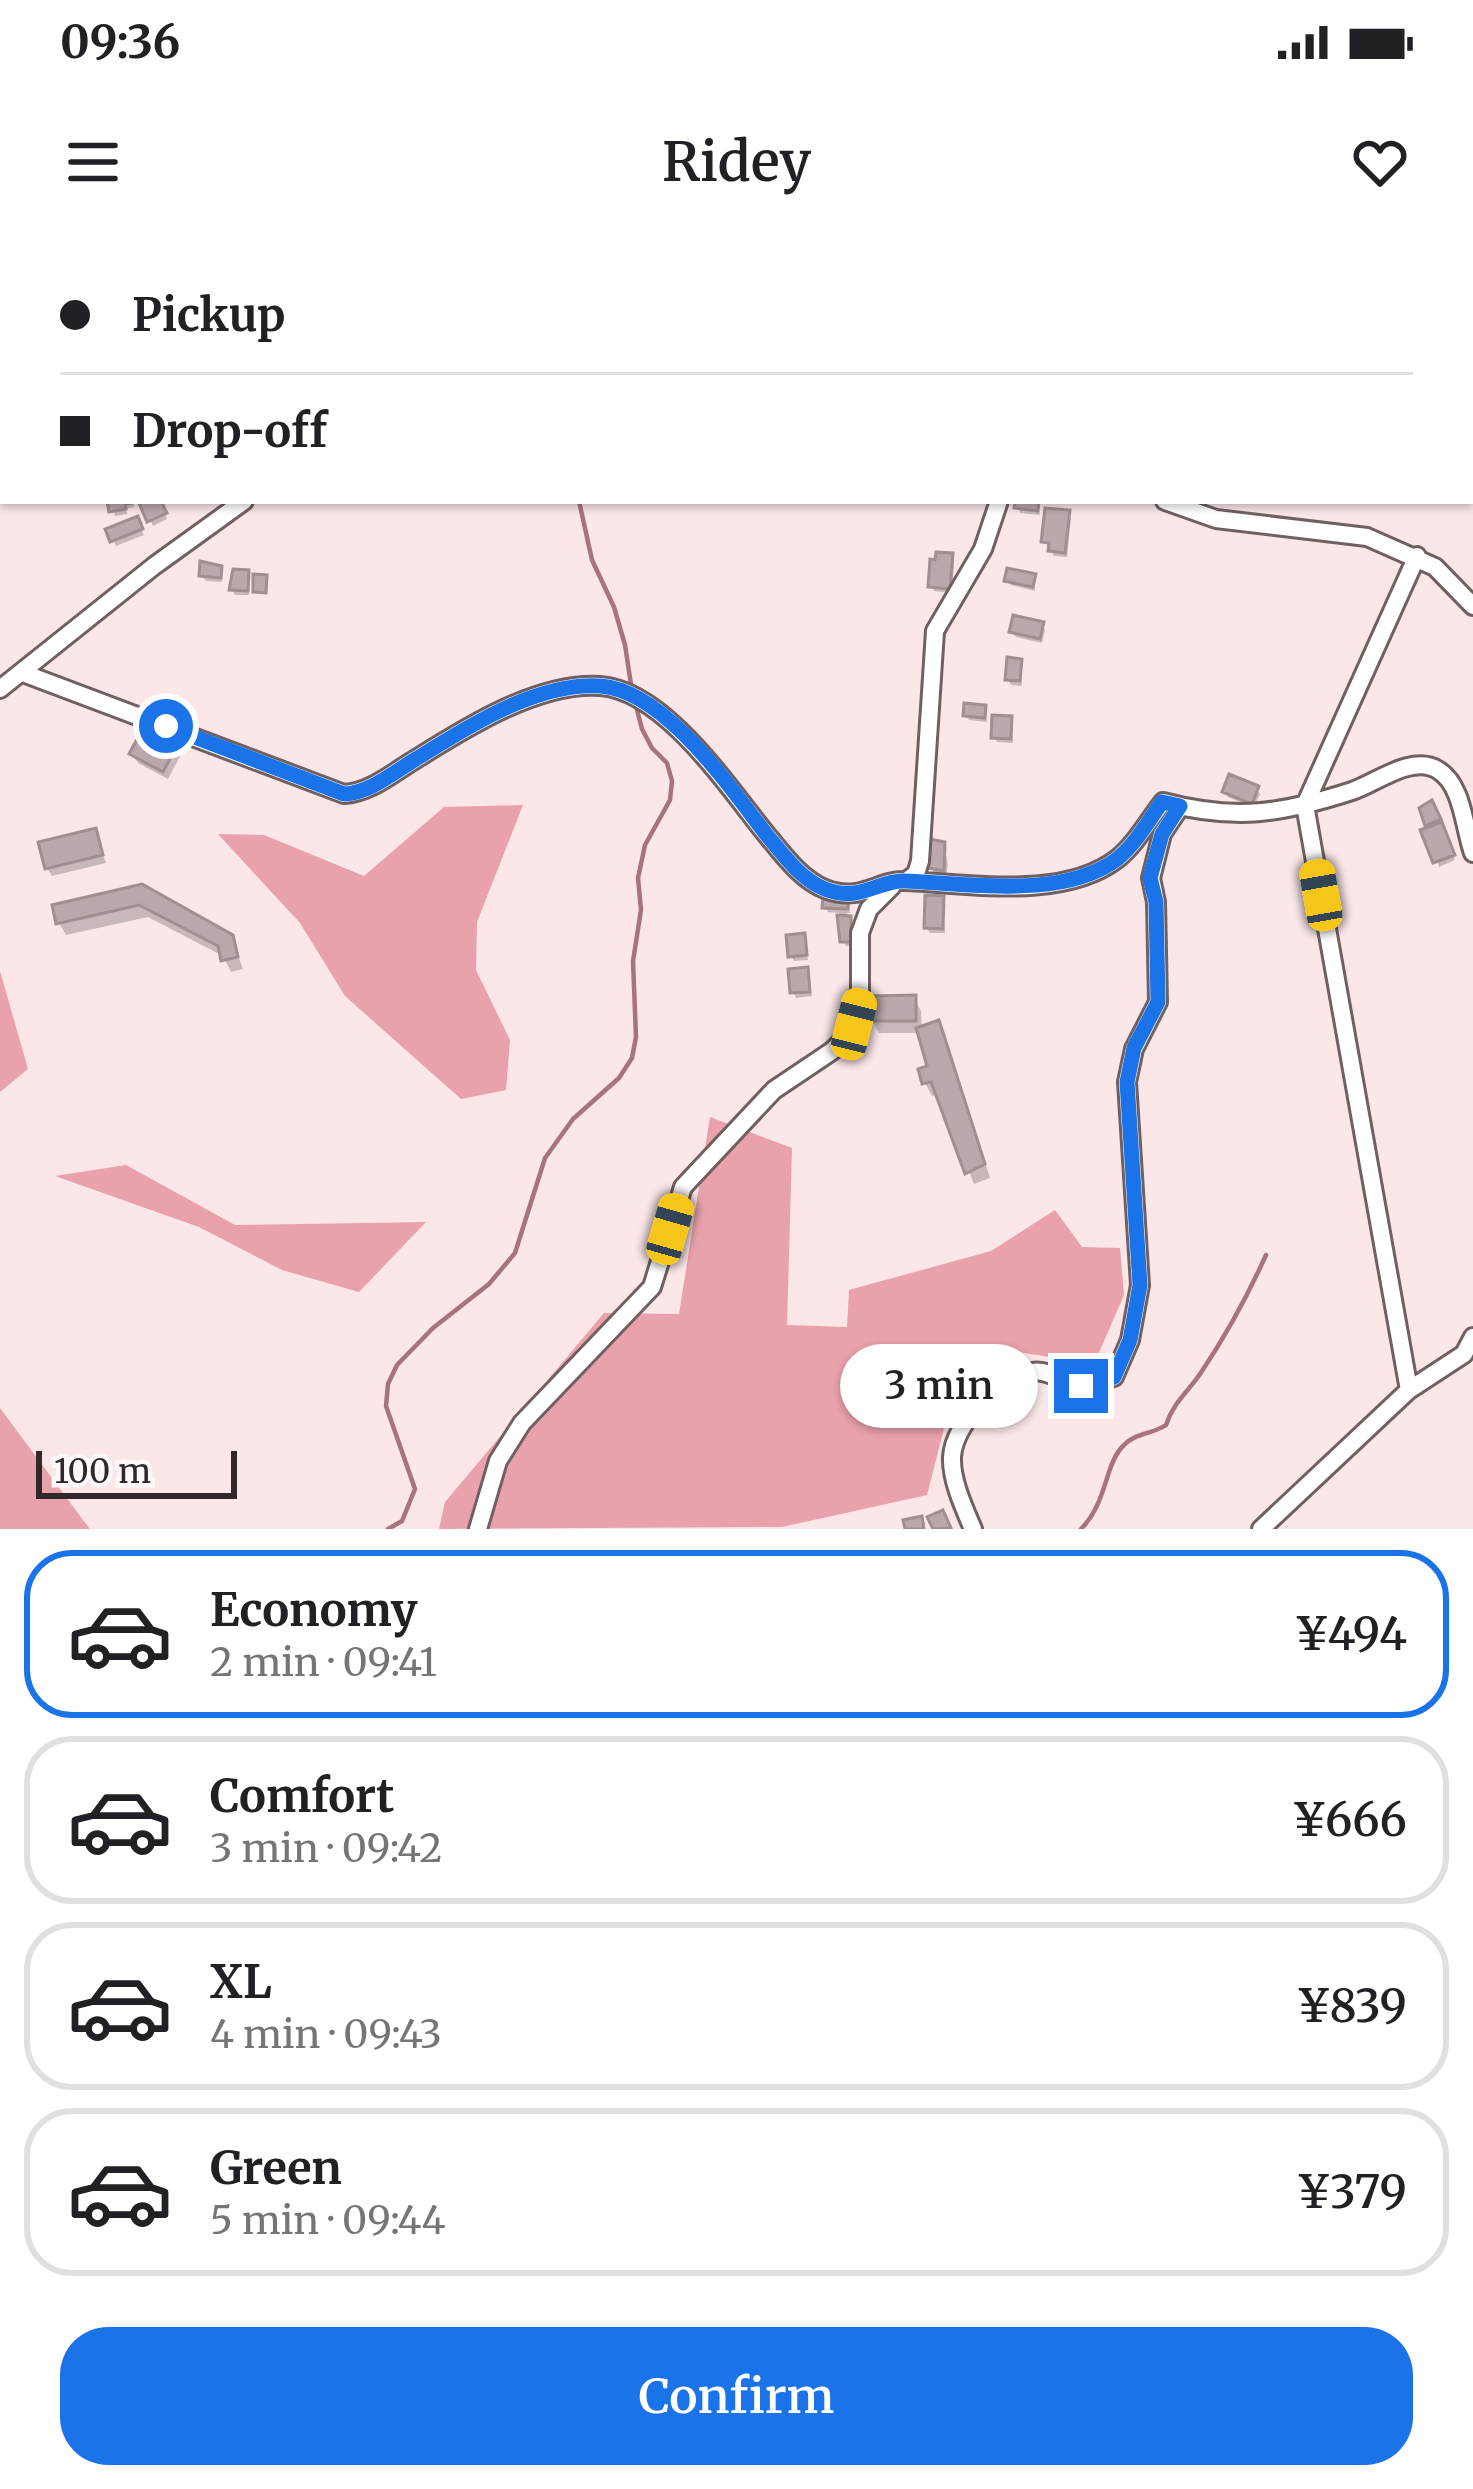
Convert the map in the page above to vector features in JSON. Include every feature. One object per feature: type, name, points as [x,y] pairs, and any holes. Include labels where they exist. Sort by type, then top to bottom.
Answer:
[{"type":"street","points":[[0,689],[240,504]]},
{"type":"street","points":[[23,673],[344,794],[358,794],[433,748],[534,698],[580,687],[620,689],[652,706],[715,770],[791,865],[825,889],[866,894],[916,874],[935,631],[983,549],[998,504]]},
{"type":"street","points":[[1174,504],[1216,519],[1367,537],[1435,567],[1473,606]]},
{"type":"street","points":[[1409,1390],[1305,805],[1417,556]]},
{"type":"street","points":[[478,1529],[498,1461],[522,1423],[652,1287],[682,1187],[774,1090],[847,1036],[860,1000],[860,933],[869,909],[902,881],[994,888],[1074,878],[1096,872],[1121,856],[1162,802],[1237,816],[1305,805],[1424,765],[1453,784],[1473,853]]},
{"type":"street","points":[[974,1529],[962,1504],[952,1462],[953,1449],[984,1396],[1013,1378],[1038,1370],[1081,1386],[1114,1377],[1130,1340],[1140,1285],[1127,1082],[1134,1048],[1158,1002],[1156,902],[1150,878],[1162,834],[1180,806]]},
{"type":"street","points":[[1261,1529],[1409,1390],[1464,1354],[1473,1337]]},
{"type":"shaded area","points":[[523,805],[477,922],[476,970],[510,1040],[506,1090],[461,1099],[345,996],[300,923],[218,834],[264,835],[364,876],[444,807]]},
{"type":"shaded area","points":[[0,971],[28,1069],[0,1092]]},
{"type":"shaded area","points":[[710,1117],[792,1148],[787,1325],[847,1327],[849,1290],[991,1251],[1055,1210],[1082,1247],[1120,1248],[1124,1295],[1094,1364],[1018,1352],[948,1413],[927,1495],[782,1527],[439,1529],[445,1502],[604,1313],[679,1314]]},
{"type":"shaded area","points":[[126,1165],[235,1225],[426,1222],[359,1292],[282,1270],[199,1227],[55,1176]]},
{"type":"shaded area","points":[[0,1408],[83,1520],[90,1529],[0,1529]]},
{"type":"building","points":[[108,504],[125,504],[126,509],[109,512]]},
{"type":"building","points":[[139,504],[162,504],[167,513],[147,522]]},
{"type":"building","points":[[1015,504],[1039,504],[1038,511],[1014,508]]},
{"type":"building","points":[[1045,508],[1070,510],[1065,553],[1048,551],[1049,543],[1041,542]]},
{"type":"building","points":[[138,516],[143,529],[110,542],[105,529]]},
{"type":"building","points":[[936,552],[953,553],[950,589],[928,587],[930,559],[935,560]]},
{"type":"building","points":[[200,561],[222,566],[221,578],[199,576]]},
{"type":"building","points":[[1007,568],[1036,574],[1033,587],[1004,581]]},
{"type":"building","points":[[233,569],[249,570],[248,591],[229,590]]},
{"type":"building","points":[[253,574],[267,575],[266,593],[253,592]]},
{"type":"building","points":[[1013,615],[1044,622],[1040,639],[1009,632]]},
{"type":"building","points":[[1007,657],[1022,659],[1020,681],[1005,680]]},
{"type":"building","points":[[964,703],[986,705],[985,718],[963,716]]},
{"type":"building","points":[[992,715],[1012,716],[1011,739],[991,738]]},
{"type":"building","points":[[151,728],[182,736],[163,772],[129,754]]},
{"type":"building","points":[[1229,774],[1259,786],[1252,804],[1222,792]]},
{"type":"building","points":[[1432,800],[1441,819],[1425,826],[1419,808]]},
{"type":"building","points":[[1442,822],[1455,855],[1433,863],[1420,830]]},
{"type":"building","points":[[96,828],[103,855],[45,869],[38,842]]},
{"type":"building","points":[[930,839],[945,842],[944,871],[928,868]]},
{"type":"building","points":[[142,884],[233,935],[238,957],[221,961],[218,946],[139,905],[56,924],[52,905]]},
{"type":"building","points":[[925,895],[944,896],[943,929],[924,928]]},
{"type":"building","points":[[823,896],[849,897],[848,909],[822,908]]},
{"type":"building","points":[[837,915],[851,916],[851,942],[840,942]]},
{"type":"building","points":[[805,933],[807,955],[788,957],[786,935]]},
{"type":"building","points":[[808,967],[810,992],[790,993],[788,969]]},
{"type":"building","points":[[916,995],[916,1021],[869,1021],[869,996]]},
{"type":"building","points":[[939,1020],[985,1164],[965,1174],[931,1082],[922,1084],[918,1069],[927,1066],[916,1028]]},
{"type":"building","points":[[943,1510],[951,1528],[933,1529],[927,1517]]},
{"type":"building","points":[[922,1516],[924,1529],[905,1529],[903,1520]]},
{"type":"waterway","points":[[580,504],[592,560],[625,645],[632,691]]},
{"type":"waterway","points":[[388,1529],[402,1521],[415,1489],[386,1406],[388,1384],[397,1365],[433,1328],[489,1284],[515,1253],[545,1158],[573,1119],[619,1078],[632,1058],[636,1037],[633,961],[641,910],[638,878],[645,845],[670,800],[672,781],[667,763],[642,729],[635,702]]},
{"type":"waterway","points":[[1081,1529],[1124,1445],[1166,1425],[1228,1329],[1266,1255]]},
{"type":"route","points":[[166,726],[344,794],[358,794],[433,748],[534,698],[580,687],[620,689],[652,706],[715,770],[791,865],[825,889],[866,894],[898,880],[994,888],[1096,872],[1121,856],[1162,802],[1180,806],[1162,834],[1150,878],[1156,902],[1158,1002],[1134,1048],[1127,1082],[1138,1310],[1114,1377],[1081,1386]]}]
